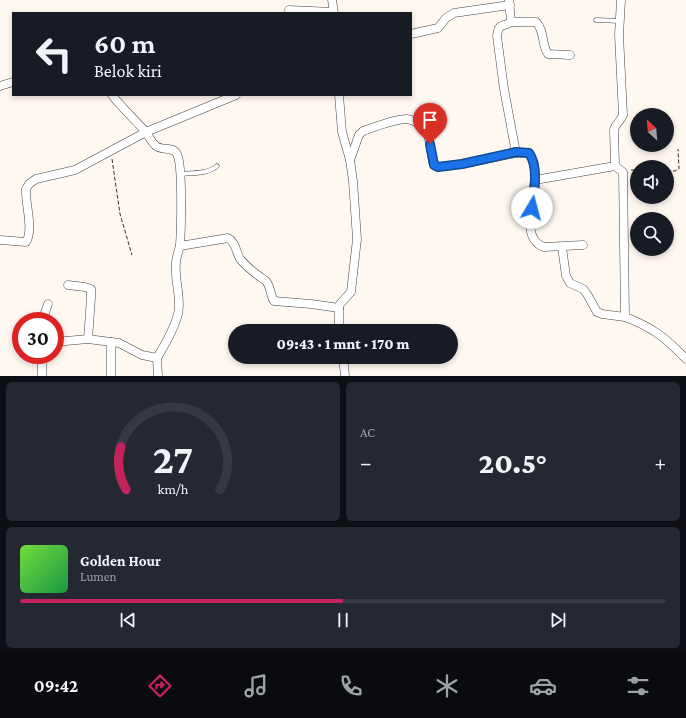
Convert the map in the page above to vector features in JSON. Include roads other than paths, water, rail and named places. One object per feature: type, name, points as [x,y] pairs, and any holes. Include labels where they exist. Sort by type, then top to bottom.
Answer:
[{"type":"street","points":[[289,10],[333,12],[332,0]]},
{"type":"street","points":[[615,166],[614,127],[622,119],[623,115],[619,35],[621,0]]},
{"type":"street","points":[[412,34],[438,28],[446,18],[454,13],[509,2],[511,22]]},
{"type":"street","points":[[516,152],[504,89],[497,36],[498,28],[501,25],[511,22],[536,22],[542,31],[548,54],[570,55]]},
{"type":"street","points":[[0,86],[12,82]]},
{"type":"street","points":[[113,96],[146,132],[154,144],[158,147],[173,150],[177,153],[180,174],[180,246],[176,263],[176,274],[180,301],[175,325],[157,358],[158,376]]},
{"type":"street","points":[[0,240],[26,242],[28,239],[29,227],[25,195],[29,184],[36,179],[41,176],[75,170],[146,132],[234,96]]},
{"type":"street","points":[[339,96],[342,132],[350,160],[357,239],[351,292],[342,301],[339,308],[339,324]]},
{"type":"street","points":[[350,160],[359,135],[363,131],[399,120],[408,119],[426,129],[433,162],[434,165],[438,167],[462,164],[516,152],[529,153],[531,156],[535,180],[530,232],[538,245],[544,247],[583,245]]},
{"type":"street","points":[[535,180],[615,166],[623,172],[625,317]]},
{"type":"street","points":[[180,246],[228,238],[234,244],[240,258],[246,265],[266,280],[274,301],[339,308]]},
{"type":"street","points":[[562,247],[566,276],[570,284],[583,289],[597,312],[625,317],[643,324],[656,332],[686,359]]},
{"type":"street","points":[[68,285],[85,287],[91,290],[88,339]]},
{"type":"street","points":[[45,312],[48,304]]},
{"type":"street","points":[[64,341],[88,339],[119,343],[142,355],[157,358]]},
{"type":"street","points":[[111,342],[111,376]]},
{"type":"street","points":[[42,364],[42,376]]},
{"type":"street","points":[[344,364],[345,376]]},
{"type":"lane","points":[[596,20],[620,21]]},
{"type":"lane","points":[[180,174],[207,171],[217,166]]}]
